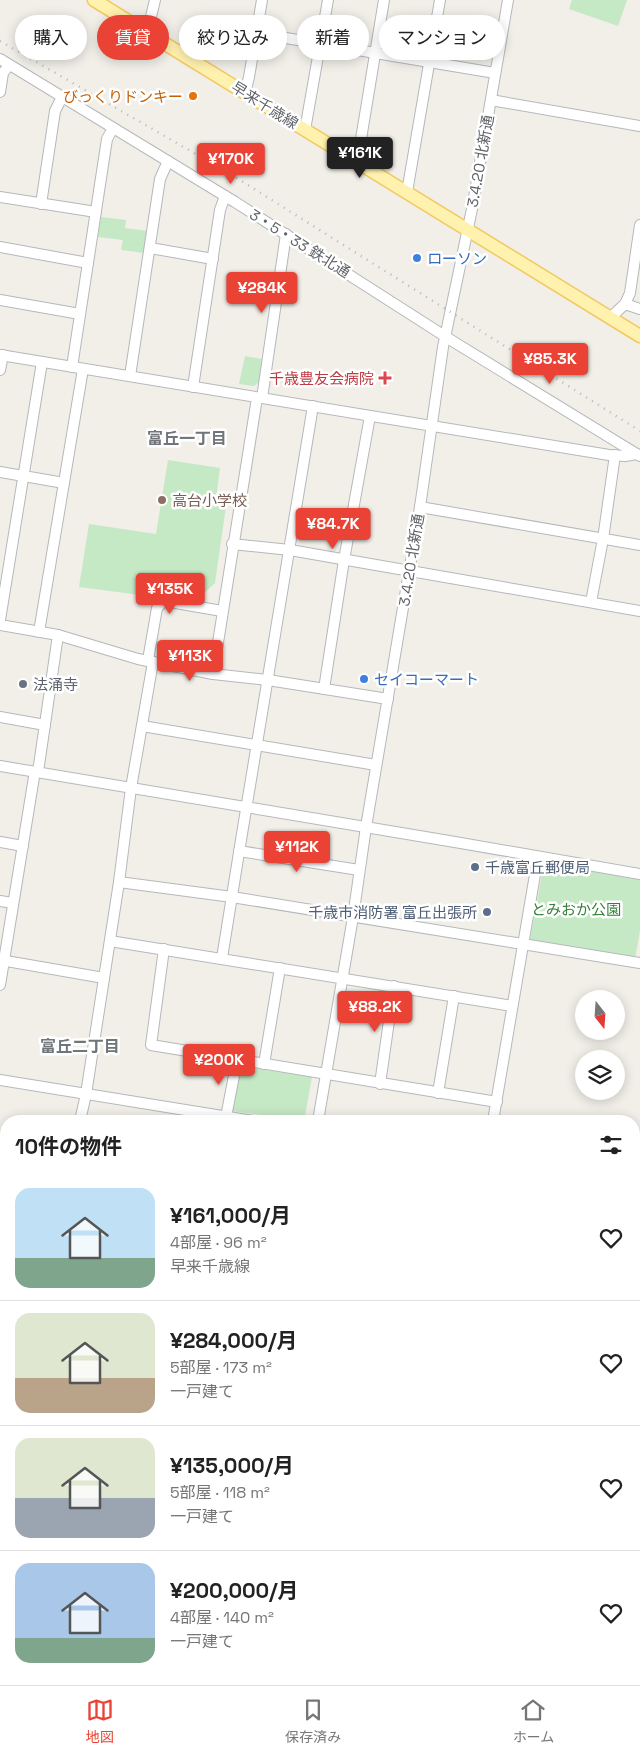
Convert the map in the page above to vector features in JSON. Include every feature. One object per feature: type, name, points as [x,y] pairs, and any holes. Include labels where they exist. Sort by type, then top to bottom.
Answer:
[{"type":"main road","name":"早来千歳線","points":[[94,0],[118,15]]},
{"type":"main road","name":"早来千歳線","points":[[169,46],[640,336]]},
{"type":"street","points":[[151,15],[154,0]]},
{"type":"street","points":[[259,15],[262,0]]},
{"type":"street","points":[[326,15],[328,0]]},
{"type":"street","points":[[352,158],[360,145],[384,0]]},
{"type":"street","points":[[407,192],[440,0]]},
{"type":"street","name":"3.4.20 北新通","points":[[319,1115],[420,507],[446,336],[468,229],[508,0]]},
{"type":"street","points":[[369,53],[495,73]]},
{"type":"street","name":"3・5・33 鉄北通","points":[[0,59],[225,196],[638,455]]},
{"type":"street","points":[[245,93],[252,60]]},
{"type":"street","points":[[305,130],[318,60]]},
{"type":"street","points":[[0,92],[3,73],[9,64]]},
{"type":"street","points":[[41,204],[55,111],[62,97]]},
{"type":"street","points":[[490,100],[640,126]]},
{"type":"street","points":[[72,367],[107,139],[113,128]]},
{"type":"street","points":[[130,376],[160,179],[168,161]]},
{"type":"street","points":[[193,387],[220,210],[225,196]]},
{"type":"street","points":[[0,197],[96,212]]},
{"type":"street","points":[[611,317],[625,304],[630,293],[640,225]]},
{"type":"street","points":[[212,674],[232,544],[260,398],[286,234]]},
{"type":"street","points":[[0,247],[88,263]]},
{"type":"street","points":[[150,248],[213,259]]},
{"type":"street","points":[[0,300],[80,314]]},
{"type":"street","points":[[625,304],[640,309]]},
{"type":"street","points":[[0,370],[1,355],[615,455],[638,455]]},
{"type":"street","points":[[0,620],[42,362]]},
{"type":"street","points":[[39,632],[84,369]]},
{"type":"street","points":[[222,958],[313,406]]},
{"type":"street","points":[[324,689],[344,560],[370,416]]},
{"type":"street","points":[[590,602],[603,539],[615,455]]},
{"type":"street","points":[[0,472],[64,483]]},
{"type":"street","points":[[420,507],[640,545]]},
{"type":"street","points":[[232,544],[290,550],[640,611]]},
{"type":"street","points":[[81,1115],[119,882],[157,608],[164,601],[222,611]]},
{"type":"street","points":[[0,625],[58,635],[151,661],[212,674],[268,680],[388,699]]},
{"type":"street","points":[[0,986],[2,960],[45,725],[58,635]]},
{"type":"street","points":[[0,718],[45,725]]},
{"type":"street","points":[[142,726],[376,766]]},
{"type":"street","points":[[0,766],[640,874]]},
{"type":"street","points":[[0,842],[23,846]]},
{"type":"street","points":[[239,851],[359,870]]},
{"type":"street","points":[[494,1115],[538,856]]},
{"type":"street","points":[[119,882],[232,897],[640,963]]},
{"type":"street","points":[[0,901],[13,903]]},
{"type":"street","points":[[110,940],[512,1006]]},
{"type":"street","points":[[164,949],[151,1044],[380,1084],[497,1102]]},
{"type":"street","points":[[2,960],[104,978]]},
{"type":"street","points":[[264,1064],[280,968]]},
{"type":"street","points":[[380,1084],[394,986]]},
{"type":"street","points":[[438,1093],[454,996]]},
{"type":"street","points":[[226,1115],[237,1060]]},
{"type":"street","points":[[0,1080],[86,1094],[188,1115]]},
{"type":"green space","points":[[572,0],[627,0],[618,26],[569,9]]},
{"type":"green space","points":[[101,217],[126,220],[125,228],[148,231],[145,253],[121,250],[123,240],[98,237]]},
{"type":"green space","points":[[245,356],[262,359],[259,382],[254,386],[239,384]]},
{"type":"green space","points":[[168,460],[220,468],[216,498],[227,499],[215,583],[198,599],[150,591],[148,596],[79,587],[89,524],[156,534]]},
{"type":"green space","name":"とみおか公園","points":[[544,863],[640,880],[640,931],[635,958],[530,941]]},
{"type":"green space","points":[[240,1066],[312,1077],[305,1115],[261,1115],[232,1111]]},
{"type":"railway","points":[[0,41],[232,175],[640,431]]},
{"type":"place","name":"びっくりドンキー","points":[[193,96]]},
{"type":"place","name":"ローソン","points":[[417,258]]},
{"type":"place","name":"千歳豊友会病院","points":[[385,378]]},
{"type":"place","name":"高台小学校","points":[[162,500]]},
{"type":"place","name":"セイコーマート","points":[[364,679]]},
{"type":"place","name":"法涌寺","points":[[23,684]]},
{"type":"place","name":"千歳富丘郵便局","points":[[475,867]]},
{"type":"place","name":"千歳市消防署 富丘出張所","points":[[487,912]]},
{"type":"district","name":"富丘一丁目","points":[[187,438]]},
{"type":"district","name":"富丘二丁目","points":[[80,1046]]}]
